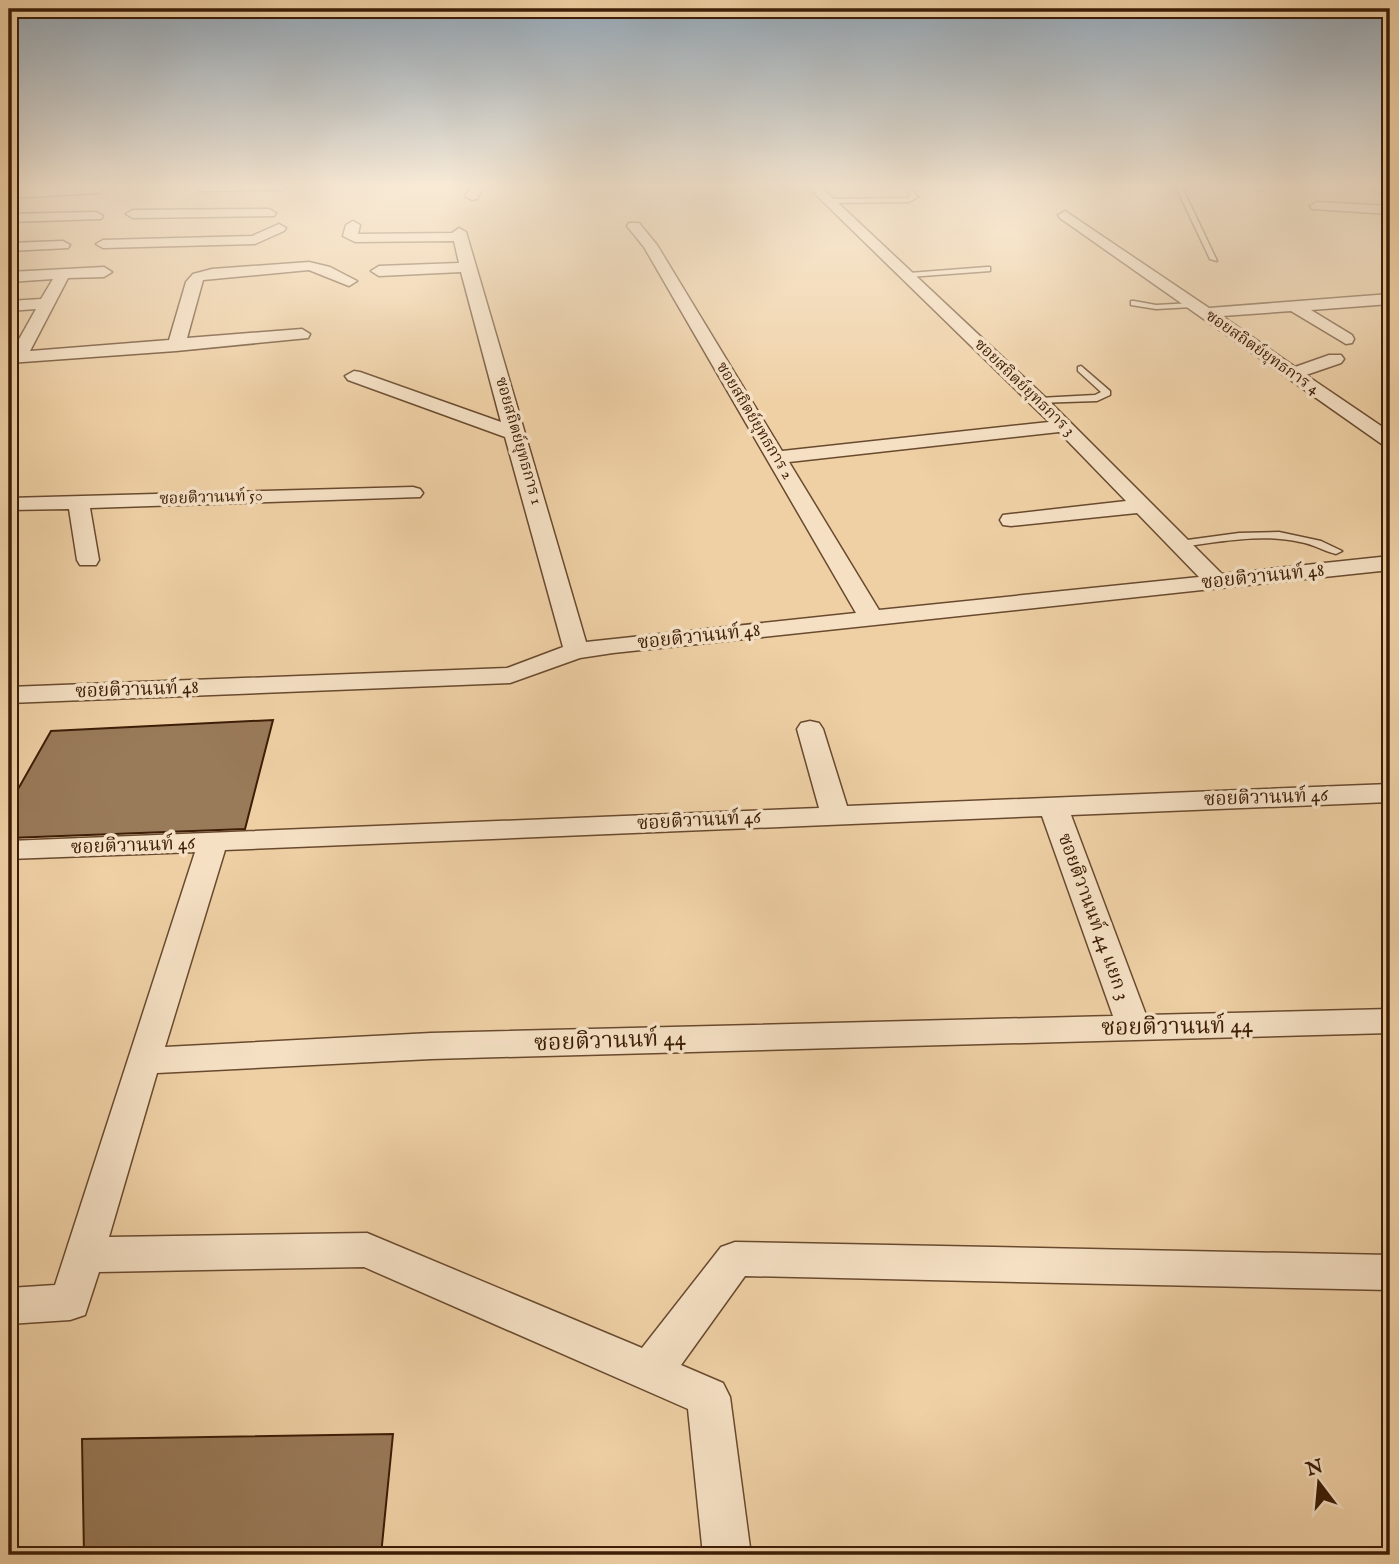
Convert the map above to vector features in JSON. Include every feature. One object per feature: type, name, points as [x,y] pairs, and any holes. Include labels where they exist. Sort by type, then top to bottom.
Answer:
[{"type":"street","name":"ซอยสถิตย์ยุทธการ 1","points":[[465,258],[576,651]]},
{"type":"street","name":"ซอยสถิตย์ยุทธการ 2","points":[[658,258],[872,619]]},
{"type":"street","name":"ซอยสถิตย์ยุทธการ 3","points":[[891,258],[1040,401],[1218,583]]},
{"type":"street","name":"ซอยสถิตย์ยุทธการ 4","points":[[1126,258],[1390,441]]},
{"type":"street","points":[[176,346],[194,282],[198,278],[212,274],[309,266],[324,268],[334,277],[349,281]]},
{"type":"street","points":[[379,271],[429,267],[467,268]]},
{"type":"street","points":[[9,278],[104,272]]},
{"type":"street","points":[[20,349],[63,274]]},
{"type":"street","points":[[1198,309],[1386,302]]},
{"type":"street","points":[[9,306],[45,303]]},
{"type":"street","points":[[1294,306],[1346,339]]},
{"type":"street","points":[[9,339],[20,349],[176,346],[302,334]]},
{"type":"street","points":[[1290,374],[1335,359]]},
{"type":"street","points":[[354,376],[516,434]]},
{"type":"street","points":[[776,458],[1064,426]]},
{"type":"street","name":"ซอยติวานนท์ 50","points":[[9,504],[413,493]]},
{"type":"street","points":[[78,502],[88,560]]},
{"type":"street","points":[[1011,520],[1143,506]]},
{"type":"street","name":"ซอยติวานนท์ 48","points":[[9,695],[510,675],[576,651],[1390,563]]},
{"type":"street","points":[[810,729],[835,815]]},
{"type":"street","name":"ซอยติวานนท์ 46","points":[[9,850],[1390,793]]},
{"type":"street","name":"ซอยติวานนท์ 44 แยก 3","points":[[1053,806],[1134,1028]]},
{"type":"street","points":[[9,1306],[70,1302],[143,1060],[213,843]]},
{"type":"street","name":"ซอยติวานนท์ 44","points":[[143,1060],[431,1046],[1390,1021]]},
{"type":"street","points":[[85,1255],[367,1250],[708,1397],[727,1555]]},
{"type":"street","points":[[650,1372],[735,1259],[1390,1273]]},
{"type":"lane","points":[[909,275],[987,269]]},
{"type":"lane","points":[[1134,303],[1198,309]]},
{"type":"lane","points":[[1040,401],[1097,398],[1107,393],[1081,369]]},
{"type":"lane","points":[[1180,544],[1277,534],[1321,543],[1336,551]]},
{"type":"building","points":[[273,720],[245,829],[9,838],[9,805],[51,731]]},
{"type":"building","points":[[393,1434],[381,1555],[84,1555],[82,1439]]}]
